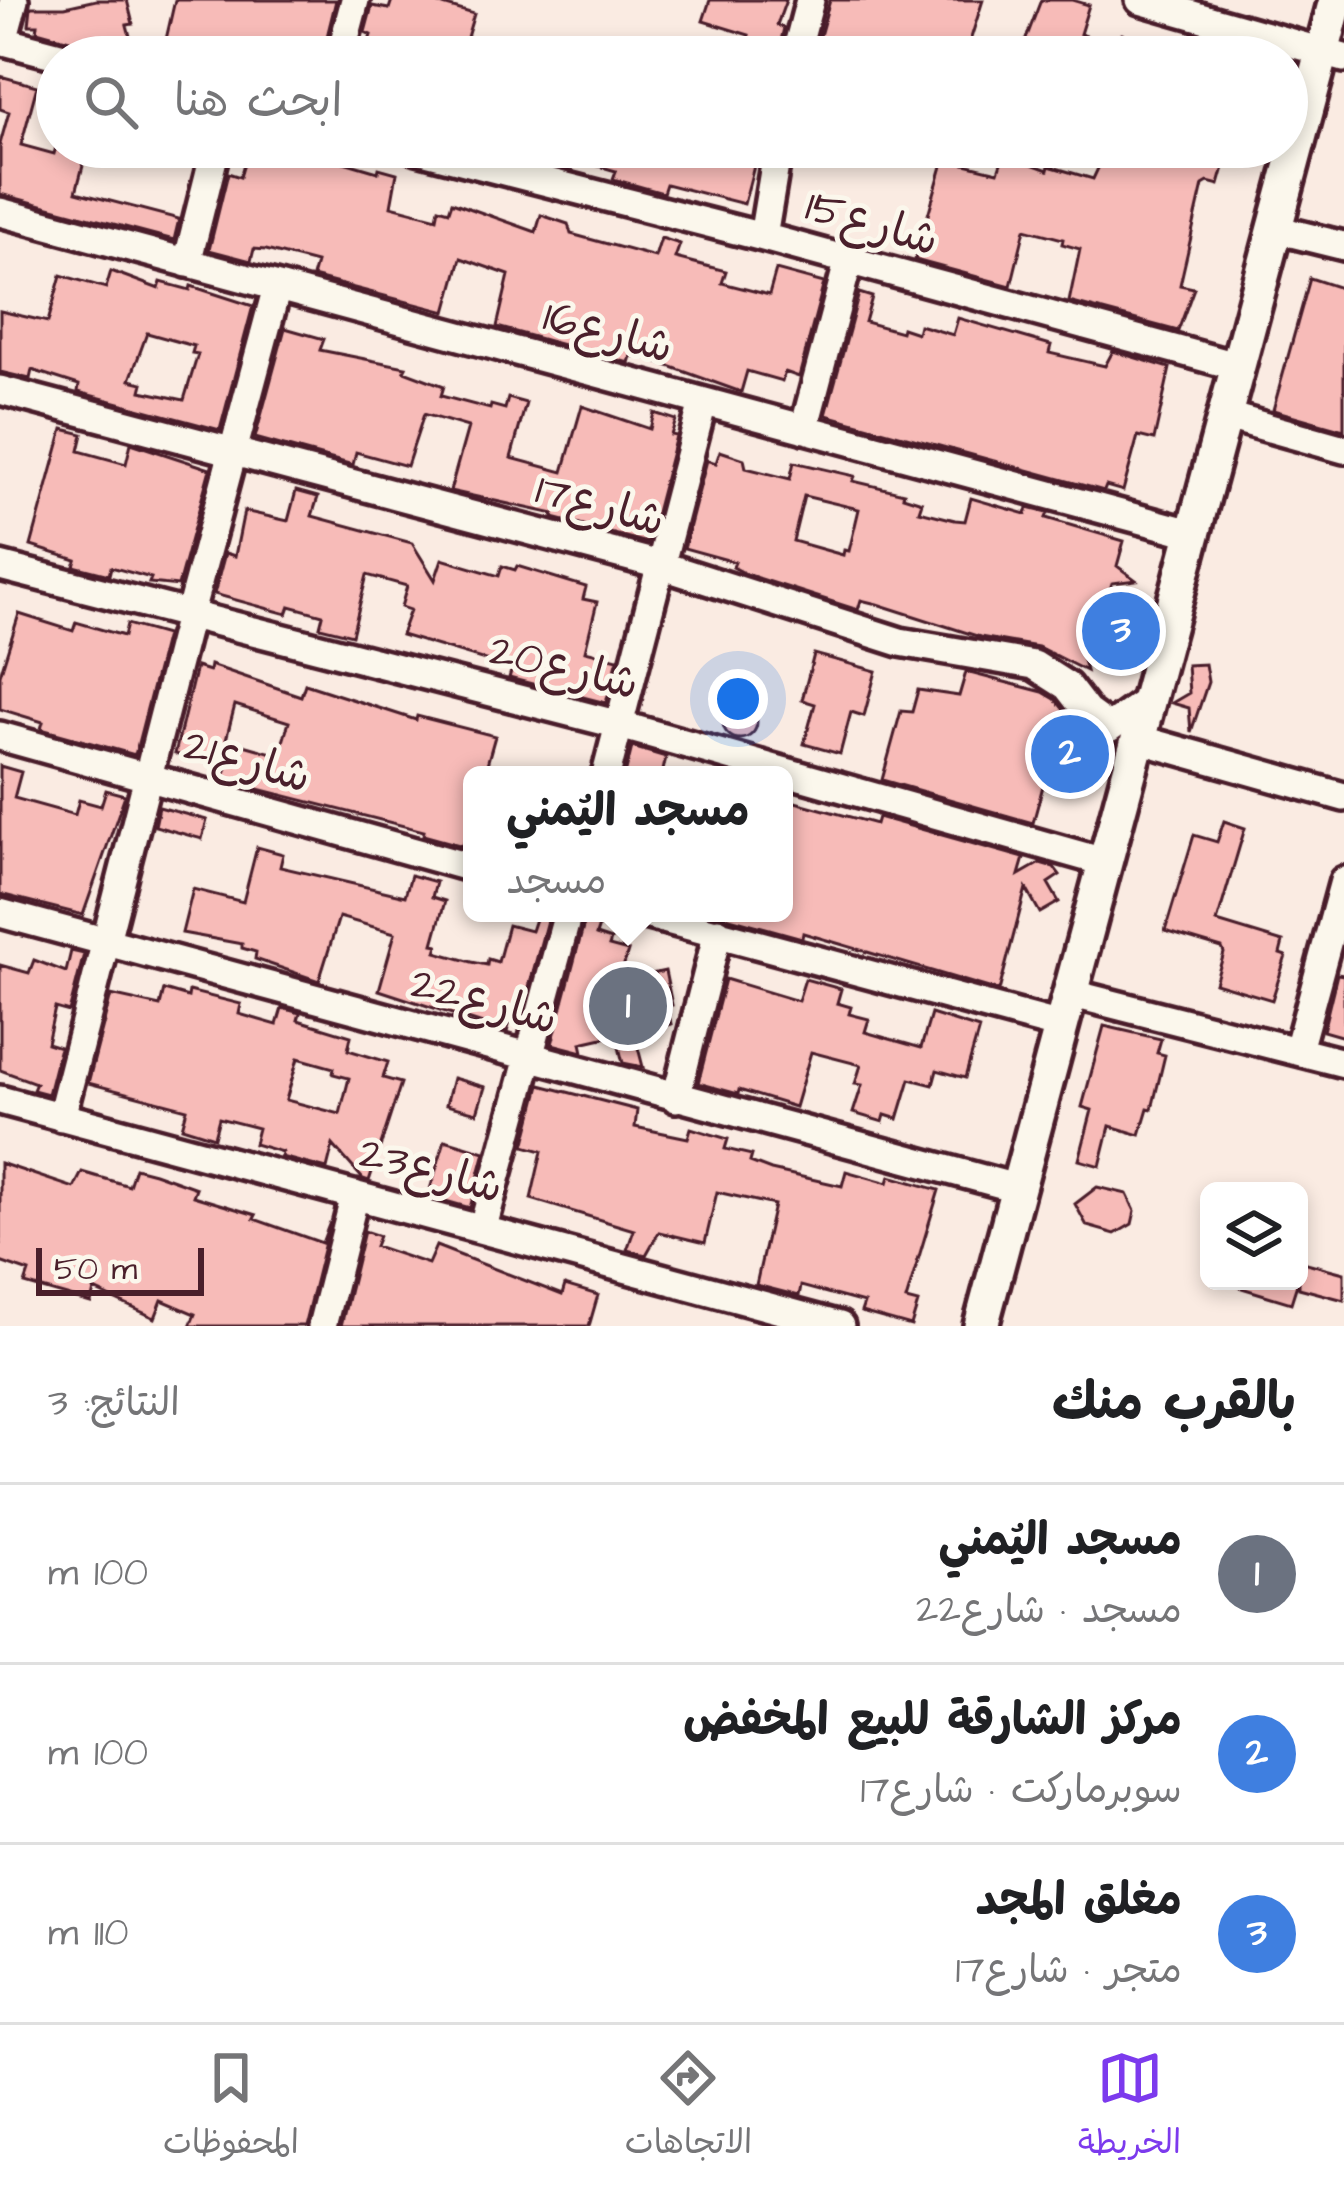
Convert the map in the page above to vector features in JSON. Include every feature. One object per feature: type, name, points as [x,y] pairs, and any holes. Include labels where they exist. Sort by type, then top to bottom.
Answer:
[{"type":"street","points":[[14,0],[2,40],[36,49]]},
{"type":"street","points":[[346,36],[355,0]]},
{"type":"street","points":[[801,36],[810,0]]},
{"type":"street","points":[[1140,0],[1266,36]]},
{"type":"street","points":[[1308,130],[1333,55],[1336,0]]},
{"type":"street","points":[[187,262],[212,168]]},
{"type":"street","name":"شارع15","points":[[492,168],[1240,367]]},
{"type":"street","points":[[763,237],[774,168]]},
{"type":"street","points":[[981,1326],[1275,229],[1295,168]]},
{"type":"street","name":"شارع16","points":[[0,212],[1196,534]]},
{"type":"street","points":[[1275,229],[1344,246]]},
{"type":"street","points":[[804,429],[848,263]]},
{"type":"street","points":[[62,1117],[188,616],[277,287]]},
{"type":"street","name":"شارع17","points":[[0,390],[660,565],[900,642],[1034,664],[1067,686],[1087,712],[1108,728],[1148,700]]},
{"type":"street","points":[[609,766],[704,402]]},
{"type":"street","points":[[1227,416],[1344,449]]},
{"type":"street","name":"شارع20","points":[[0,566],[765,766]]},
{"type":"street","name":"شارع21","points":[[0,736],[463,866]]},
{"type":"street","points":[[1138,739],[1344,797]]},
{"type":"street","name":"شارع20","points":[[793,774],[1104,862]]},
{"type":"street","points":[[1298,1050],[1344,881]]},
{"type":"street","name":"شارع22","points":[[0,913],[1016,1188]]},
{"type":"street","points":[[483,1227],[565,922]]},
{"type":"street","points":[[677,922],[1065,1010],[1298,1050],[1344,1063]]},
{"type":"street","points":[[676,1098],[718,932]]},
{"type":"street","name":"شارع23","points":[[0,1100],[841,1326]]},
{"type":"street","points":[[322,1326],[355,1195]]},
{"type":"building","points":[[127,0],[133,24],[127,25],[130,36],[55,36],[29,25],[31,7]]},
{"type":"building","points":[[175,0],[336,0],[327,36],[167,36]]},
{"type":"building","points":[[392,0],[426,0],[474,14],[467,36],[371,36],[365,32],[372,6],[389,9]]},
{"type":"building","points":[[710,0],[786,0],[777,25],[784,28],[782,36],[749,36],[703,21]]},
{"type":"building","points":[[830,0],[983,0],[972,36],[820,36]]},
{"type":"building","points":[[1041,0],[1089,5],[1080,34],[1086,36],[1027,36]]},
{"type":"building","points":[[0,76],[36,86],[21,145],[36,149],[36,168],[82,168],[76,192],[179,219],[174,240],[0,194],[0,144],[9,112],[0,109]]},
{"type":"building","points":[[243,168],[378,172],[379,168],[397,173],[391,206],[437,218],[439,208],[449,211],[452,202],[536,232],[541,215],[568,224],[571,234],[655,257],[661,238],[680,244],[675,258],[726,271],[722,283],[769,295],[776,270],[824,283],[799,377],[785,372],[782,381],[747,371],[741,392],[644,357],[631,356],[629,363],[497,327],[509,275],[461,258],[446,312],[312,277],[316,263],[266,250],[254,249],[251,261],[209,250],[228,173],[240,177]]},
{"type":"building","points":[[606,168],[753,168],[744,204],[666,184],[663,193],[613,179],[616,171]]},
{"type":"building","points":[[941,168],[998,172],[999,168],[1056,168],[1093,179],[1098,168],[1224,168],[1219,185],[1203,185],[1180,285],[1194,288],[1178,331],[1069,302],[1080,249],[1062,244],[1063,239],[1025,229],[1011,286],[915,260]]},
{"type":"building","points":[[111,271],[159,289],[161,282],[190,290],[191,286],[253,306],[220,430],[78,392],[79,385],[32,370],[30,379],[0,372],[0,311],[48,322],[61,275],[106,288]],"holes":[[[147,333],[194,346],[192,353],[198,354],[184,400],[141,391],[143,383],[130,380]]]},
{"type":"building","points":[[1310,278],[1344,289],[1344,430],[1273,410]]},
{"type":"building","points":[[859,293],[872,297],[865,322],[901,332],[902,328],[917,333],[919,325],[953,335],[958,318],[1051,345],[1049,353],[1105,366],[1113,351],[1170,368],[1154,440],[1138,436],[1123,491],[1106,486],[1104,491],[826,415]]},
{"type":"building","points":[[285,328],[324,339],[320,350],[406,367],[404,371],[444,386],[441,396],[490,409],[491,405],[505,409],[508,398],[526,403],[511,458],[563,472],[582,406],[650,429],[654,413],[676,420],[648,543],[553,518],[554,514],[450,491],[468,427],[424,414],[407,466],[356,452],[353,465],[255,438]]},
{"type":"building","points":[[63,429],[83,434],[79,451],[126,464],[131,443],[210,469],[178,586],[149,583],[151,578],[111,567],[109,575],[74,566],[76,560],[31,546]]},
{"type":"building","points":[[720,451],[744,459],[746,468],[790,479],[794,462],[855,476],[853,481],[922,502],[919,511],[955,520],[965,521],[971,498],[1026,514],[1028,508],[1048,513],[1046,518],[1124,541],[1117,566],[1136,580],[1112,583],[1105,605],[1092,601],[1082,636],[1088,638],[1082,656],[1086,671],[1038,647],[980,637],[861,600],[858,610],[746,574],[733,567],[735,562],[684,548],[707,460],[716,463]],"holes":[[[804,496],[859,509],[849,551],[844,550],[843,555],[793,541]]]},
{"type":"building","points":[[296,491],[318,497],[312,516],[412,543],[435,580],[442,559],[499,576],[502,566],[515,570],[517,566],[586,587],[583,599],[597,602],[585,651],[618,659],[606,703],[509,678],[512,668],[401,635],[410,610],[401,607],[407,586],[367,575],[352,635],[320,627],[323,615],[290,606],[287,614],[214,594],[225,553],[235,556],[244,511],[288,521]]},
{"type":"building","points":[[19,614],[73,631],[76,622],[124,636],[127,624],[166,635],[135,755],[41,729],[43,722],[0,709],[0,675]]},
{"type":"building","points":[[814,654],[876,671],[864,716],[851,712],[840,754],[804,744],[815,704],[802,700]]},
{"type":"building","points":[[1205,664],[1208,682],[1191,732],[1189,708],[1172,703],[1189,693],[1187,665]]},
{"type":"building","points":[[210,665],[301,696],[305,684],[416,720],[417,716],[495,736],[487,766],[463,766],[463,846],[423,835],[424,831],[223,780],[227,767],[175,754],[196,667],[209,671]],"holes":[[[235,705],[289,722],[279,755],[226,740]]]},
{"type":"building","points":[[966,672],[1043,692],[1081,730],[1082,734],[1062,740],[1058,755],[1052,753],[1033,823],[882,780],[901,711],[912,712],[918,690],[959,696]]},
{"type":"building","points":[[740,705],[752,710],[757,722],[752,734],[740,739],[728,734],[723,722],[728,710]]},
{"type":"building","points":[[632,747],[666,757],[664,766],[627,766]]},
{"type":"building","points":[[0,766],[21,772],[14,798],[75,815],[79,800],[101,806],[106,790],[125,795],[83,915],[0,894]]},
{"type":"building","points":[[793,801],[876,824],[878,817],[1024,858],[1019,875],[1040,863],[1054,867],[1060,875],[1048,883],[1059,902],[1040,913],[1026,888],[999,991],[803,933],[802,938],[744,922],[793,922]]},
{"type":"building","points":[[159,807],[207,820],[202,839],[155,826]]},
{"type":"building","points":[[1224,821],[1245,828],[1217,922],[1283,942],[1280,954],[1286,956],[1272,1000],[1215,983],[1222,948],[1165,931],[1194,835],[1217,842]]},
{"type":"building","points":[[257,847],[283,854],[280,867],[405,896],[411,875],[436,882],[432,897],[445,901],[433,944],[438,945],[436,952],[472,962],[498,962],[508,925],[531,931],[534,922],[547,922],[519,1024],[510,1022],[507,1032],[379,990],[395,933],[339,917],[319,981],[255,959],[256,952],[242,944],[182,933],[193,889],[243,902]]},
{"type":"building","points":[[584,922],[599,926],[596,935],[611,940],[609,946],[628,951],[619,981],[665,971],[671,1024],[634,1032],[643,1067],[623,1063],[616,1035],[581,1043],[583,1052],[552,1044]]},
{"type":"building","points":[[71,951],[84,954],[69,1012],[55,1008],[47,1043],[60,1047],[48,1094],[33,1090],[36,1083],[0,1070],[0,965],[29,973],[34,960],[66,972]]},
{"type":"building","points":[[1337,974],[1344,975],[1344,1037],[1323,1031]]},
{"type":"building","points":[[725,979],[798,1001],[805,979],[841,989],[837,1003],[851,1007],[849,1014],[869,1019],[865,1032],[921,1048],[931,1014],[979,1029],[965,1078],[937,1070],[933,1085],[910,1079],[898,1119],[885,1115],[883,1122],[853,1113],[862,1085],[855,1084],[861,1065],[811,1052],[795,1107],[698,1083]]},
{"type":"building","points":[[164,990],[188,997],[189,991],[241,1004],[239,1014],[277,1025],[282,1008],[300,1013],[298,1020],[351,1036],[348,1050],[388,1062],[383,1078],[401,1083],[369,1181],[333,1145],[327,1169],[254,1144],[258,1128],[219,1118],[214,1137],[182,1127],[187,1109],[88,1083],[111,995],[160,1006]],"holes":[[[298,1058],[334,1068],[333,1074],[349,1078],[340,1114],[286,1100]]]},
{"type":"building","points":[[1104,1026],[1161,1039],[1157,1053],[1165,1055],[1152,1109],[1148,1108],[1140,1135],[1110,1126],[1100,1166],[1079,1160],[1092,1110],[1082,1107]]},
{"type":"building","points":[[453,1078],[485,1087],[477,1113],[446,1105]]},
{"type":"building","points":[[540,1085],[637,1110],[635,1127],[688,1138],[691,1128],[728,1139],[725,1149],[752,1155],[750,1162],[771,1170],[842,1186],[846,1171],[888,1183],[890,1176],[939,1190],[906,1300],[918,1303],[911,1326],[861,1312],[864,1303],[801,1286],[799,1296],[756,1285],[774,1205],[717,1192],[705,1243],[659,1232],[646,1255],[627,1250],[634,1230],[531,1199],[542,1151],[524,1146]]},
{"type":"building","points":[[445,1140],[485,1152],[470,1208],[428,1196]]},
{"type":"building","points":[[0,1163],[74,1188],[82,1172],[129,1186],[135,1168],[196,1188],[193,1196],[256,1215],[254,1219],[322,1243],[330,1222],[304,1326],[190,1326],[195,1314],[162,1300],[155,1318],[94,1290],[91,1303],[25,1284],[29,1272],[0,1262]]},
{"type":"building","points":[[1097,1187],[1127,1194],[1135,1211],[1132,1224],[1115,1234],[1087,1226],[1075,1204]]},
{"type":"building","points":[[364,1231],[379,1236],[375,1246],[428,1264],[436,1246],[562,1295],[565,1285],[598,1295],[589,1326],[341,1326]]},
{"type":"building","points":[[1308,1263],[1344,1273],[1344,1300],[1306,1290]]},
{"type":"building","points":[[1248,1290],[1295,1290],[1291,1303]]},
{"type":"place","name":"مغلق المجد","points":[[1121,631]]},
{"type":"place","name":"مركز الشارقة للبيع المخفض","points":[[1070,754]]},
{"type":"place","name":"مسجد اليُمني","points":[[628,1006]]}]
